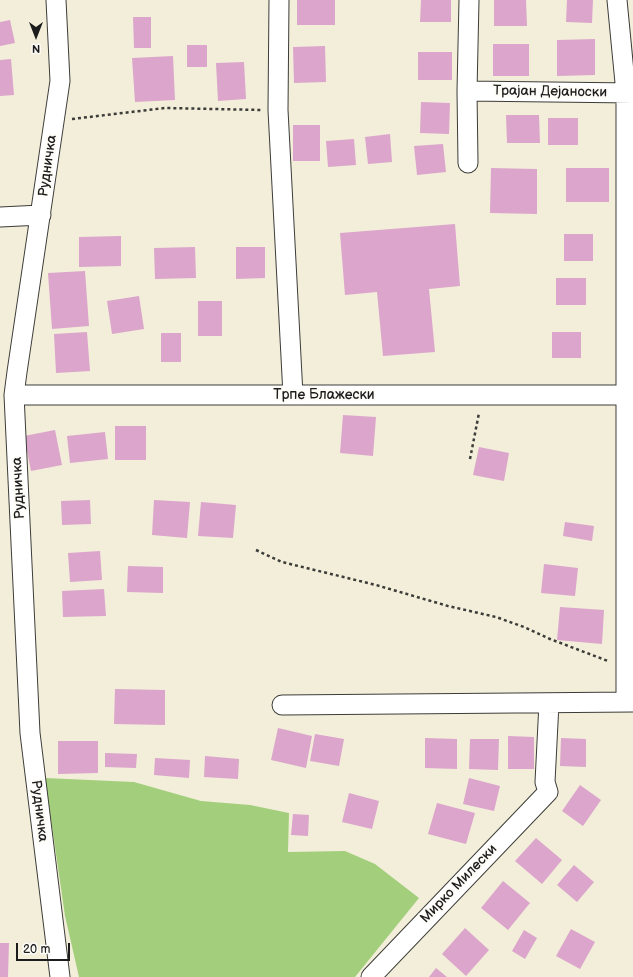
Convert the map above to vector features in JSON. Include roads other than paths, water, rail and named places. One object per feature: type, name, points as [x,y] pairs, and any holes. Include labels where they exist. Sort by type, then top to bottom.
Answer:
[{"type":"street","name":"Рудничка","points":[[56,0],[60,81],[41,215],[8,372],[14,395],[30,733],[60,977]]},
{"type":"street","points":[[278,0],[278,110],[293,395]]},
{"type":"street","points":[[468,163],[467,91],[469,0]]},
{"type":"street","points":[[282,705],[629,702],[626,667],[630,395],[630,93],[617,0]]},
{"type":"street","name":"Трајан Дејаноски","points":[[467,91],[630,93]]},
{"type":"street","points":[[0,217],[41,215]]},
{"type":"street","name":"Трпе Блажески","points":[[14,395],[630,395]]},
{"type":"street","name":"Мирко Милески","points":[[371,977],[548,792],[545,782],[549,703]]}]
